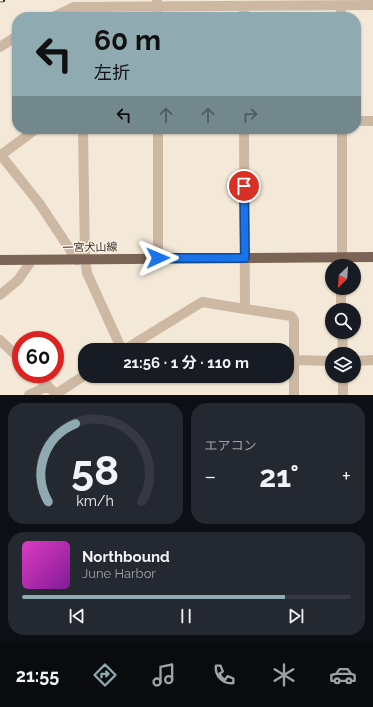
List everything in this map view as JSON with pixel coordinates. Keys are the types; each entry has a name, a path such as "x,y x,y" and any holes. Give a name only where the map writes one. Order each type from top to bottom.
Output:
{"main road":[{"name":"一宮犬山線","path":"358,259 373,257"},
{"name":"一宮犬山線","path":"0,260 245,258 325,260"}],"street":[{"path":"64,12 74,7 82,12 156,3 244,6 373,5"},
{"path":"341,5 341,12"},
{"path":"244,6 244,12"},
{"path":"0,47 12,39"},
{"path":"361,121 373,121"},
{"path":"29,134 1,155 81,260 120,343"},
{"path":"81,260 83,134"},
{"path":"158,134 158,258"},
{"path":"244,134 245,309"},
{"path":"342,134 342,259"},
{"path":"0,295 18,280 32,260"},
{"path":"135,343 202,302 291,316 294,320 294,343"},
{"path":"0,340 12,351"},
{"path":"294,360 325,361"},
{"path":"361,361 373,360"},
{"path":"45,383 56,395 78,380"},
{"path":"294,383 294,395"},
{"path":"343,383 343,395"},
{"path":"29,395 48,386"}],"route":[{"path":"158,258 245,258 244,186"}]}
